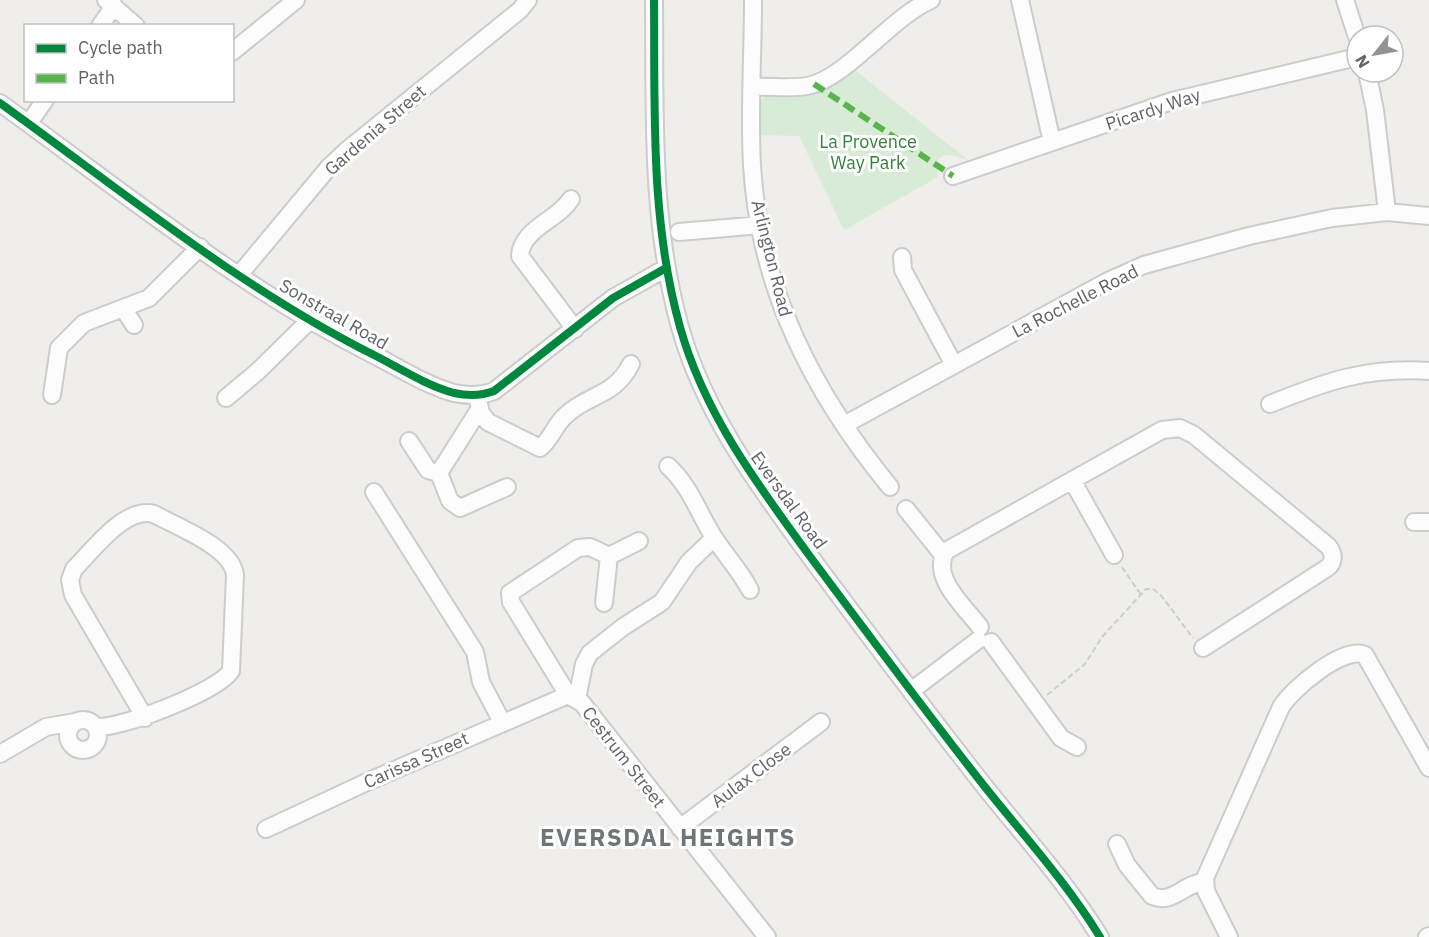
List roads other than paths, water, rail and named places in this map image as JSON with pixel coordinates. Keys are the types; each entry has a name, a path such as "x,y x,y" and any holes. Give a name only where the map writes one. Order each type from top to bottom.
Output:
{"street":[{"path":"234,50 296,0"},
{"name":"Gardenia Street","path":"239,275 337,159 373,127 520,10 528,0"},
{"name":"Eversdal Road","path":"654,0 658,213 666,268 688,354 731,444 784,521 911,691 1049,866 1100,937"},
{"name":"Arlington Road","path":"753,0 752,168 761,225 778,294 801,354 844,425 890,487"},
{"path":"752,87 806,86 824,80 902,18 931,0"},
{"path":"1020,0 1052,142"},
{"path":"1345,0 1353,24"},
{"path":"101,24 110,3 134,24"},
{"name":"Picardy Way","path":"952,176 1172,101 1345,60"},
{"path":"1369,84 1375,110 1387,212"},
{"path":"29,123 44,102"},
{"name":"Sonstraal Road","path":"0,103 239,275 309,321 444,390 479,401"},
{"path":"571,199 561,211 528,237 520,252 525,264 575,329"},
{"name":"La Rochelle Road","path":"844,425 1106,282 1144,265 1249,236 1332,218 1387,212 1429,216"},
{"path":"679,232 761,225"},
{"path":"52,395 59,348 84,323 149,297 186,264 200,247"},
{"path":"902,257 903,270 954,365"},
{"path":"439,473 479,401 619,294 666,268"},
{"path":"123,308 134,325"},
{"path":"226,398 257,372 309,321"},
{"path":"479,401 488,422 540,448 563,417 611,390 621,380 631,364"},
{"path":"1270,404 1325,382 1361,373 1403,369 1429,371"},
{"path":"1077,747 1062,738 983,636 944,579 940,568 944,555 950,547 1162,430 1180,428 1194,435 1331,550 1333,559 1327,568 1203,648"},
{"path":"409,441 425,467 439,473 450,501 460,508 507,487"},
{"path":"668,466 679,476 696,501 714,538 743,576 750,590"},
{"path":"1072,480 1114,555"},
{"path":"374,492 475,652 481,682 502,722"},
{"path":"906,509 944,555"},
{"path":"0,754 47,728 85,720 96,727 108,728 145,718 221,681 231,671 235,575 233,564 223,552 154,514 143,511 128,517 74,569 70,580 73,595 145,718"},
{"path":"572,697 590,653 614,633 662,602 689,562 714,538"},
{"path":"604,603 609,556 639,541"},
{"name":"Cestrum Street","path":"609,556 590,547 578,548 510,593 511,602 572,697 766,937"},
{"path":"911,691 983,636"},
{"path":"1228,937 1204,882 1285,700 1313,675 1349,654 1357,652 1368,657 1429,768"},
{"name":"Carissa Street","path":"266,829 502,722 572,697"},
{"path":"68,739 69,729 75,722"},
{"name":"Aulax Close","path":"680,828 822,722"},
{"path":"47,728 63,730 75,748 90,749 98,741 96,727"},
{"path":"1118,844 1127,866 1152,896 1169,899 1198,882 1204,882"}],"district":[{"name":"EVERSDAL HEIGHTS","path":"668,837"}],"park label":[{"name":"La Provence Way Park","path":"868,151"}]}
